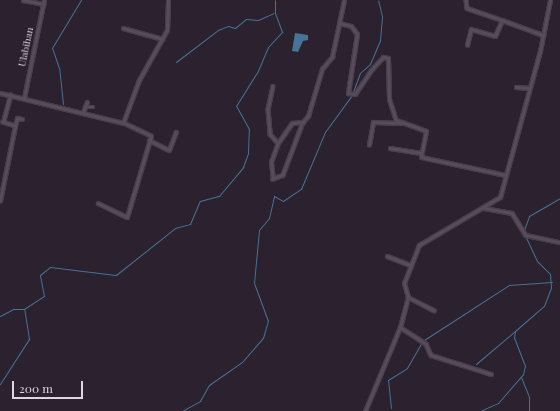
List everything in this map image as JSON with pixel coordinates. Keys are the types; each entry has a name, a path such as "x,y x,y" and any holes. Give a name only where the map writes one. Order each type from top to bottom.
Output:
{"street":[{"path":"23,0 44,4"},
{"name":"Ulabihan","path":"24,98 44,0"},
{"path":"123,123 139,80 163,39 168,23 168,0"},
{"path":"302,122 292,123 278,142 270,174 278,180 290,162 302,122 308,116 322,69 332,58 344,0"},
{"path":"466,0 467,8 543,35"},
{"path":"364,411 400,327 408,297 404,283 423,240 498,200 543,35 550,0"},
{"path":"467,45 471,29 495,36 502,20"},
{"path":"340,23 351,26 357,34 350,95 355,94 371,70 383,58 388,58 390,101 401,123"},
{"path":"123,28 163,39"},
{"path":"273,86 268,109 270,134 278,142"},
{"path":"516,87 529,88"},
{"path":"0,93 123,123 149,132 149,140 127,217 98,203"},
{"path":"10,95 4,122 15,126"},
{"path":"83,113 87,102"},
{"path":"85,107 93,107"},
{"path":"0,202 17,118 22,119"},
{"path":"369,145 373,122 401,123 425,129 421,157 505,175"},
{"path":"149,140 169,150 176,132"},
{"path":"390,148 421,152"},
{"path":"484,208 512,213 522,232 526,235 560,242"},
{"path":"386,256 411,265"},
{"path":"408,297 434,310"},
{"path":"400,327 426,344 431,355 491,374"}],"water":[{"path":"295,33 308,35 308,40 303,41 298,52 292,51"}],"waterway":[{"path":"63,104 59,68 52,48 81,0"},
{"path":"0,316 13,309 24,309 44,296 40,275 50,267 116,275 175,228 190,224 200,201 219,196 243,167 248,153 249,129 236,106 257,73 268,47 282,32 275,13 275,0"},
{"path":"353,92 360,73 370,64 380,40 382,16 378,0"},
{"path":"176,62 218,30 228,26 235,28 246,19 258,20 274,13"},
{"path":"182,411 200,401 209,385 242,362 263,338 268,321 254,283 259,230 269,218 274,196 283,201 301,189 325,132 352,95"},
{"path":"524,230 529,216 560,198"},
{"path":"480,411 498,403 523,374 525,366 514,338 515,331 544,306 551,288 550,274 537,261 525,235"},
{"path":"424,340 509,285 552,282"},
{"path":"0,384 29,339 24,309"},
{"path":"476,364 515,331"},
{"path":"391,408 388,380 407,368 422,342"},
{"path":"521,377 529,397 529,411"}]}
